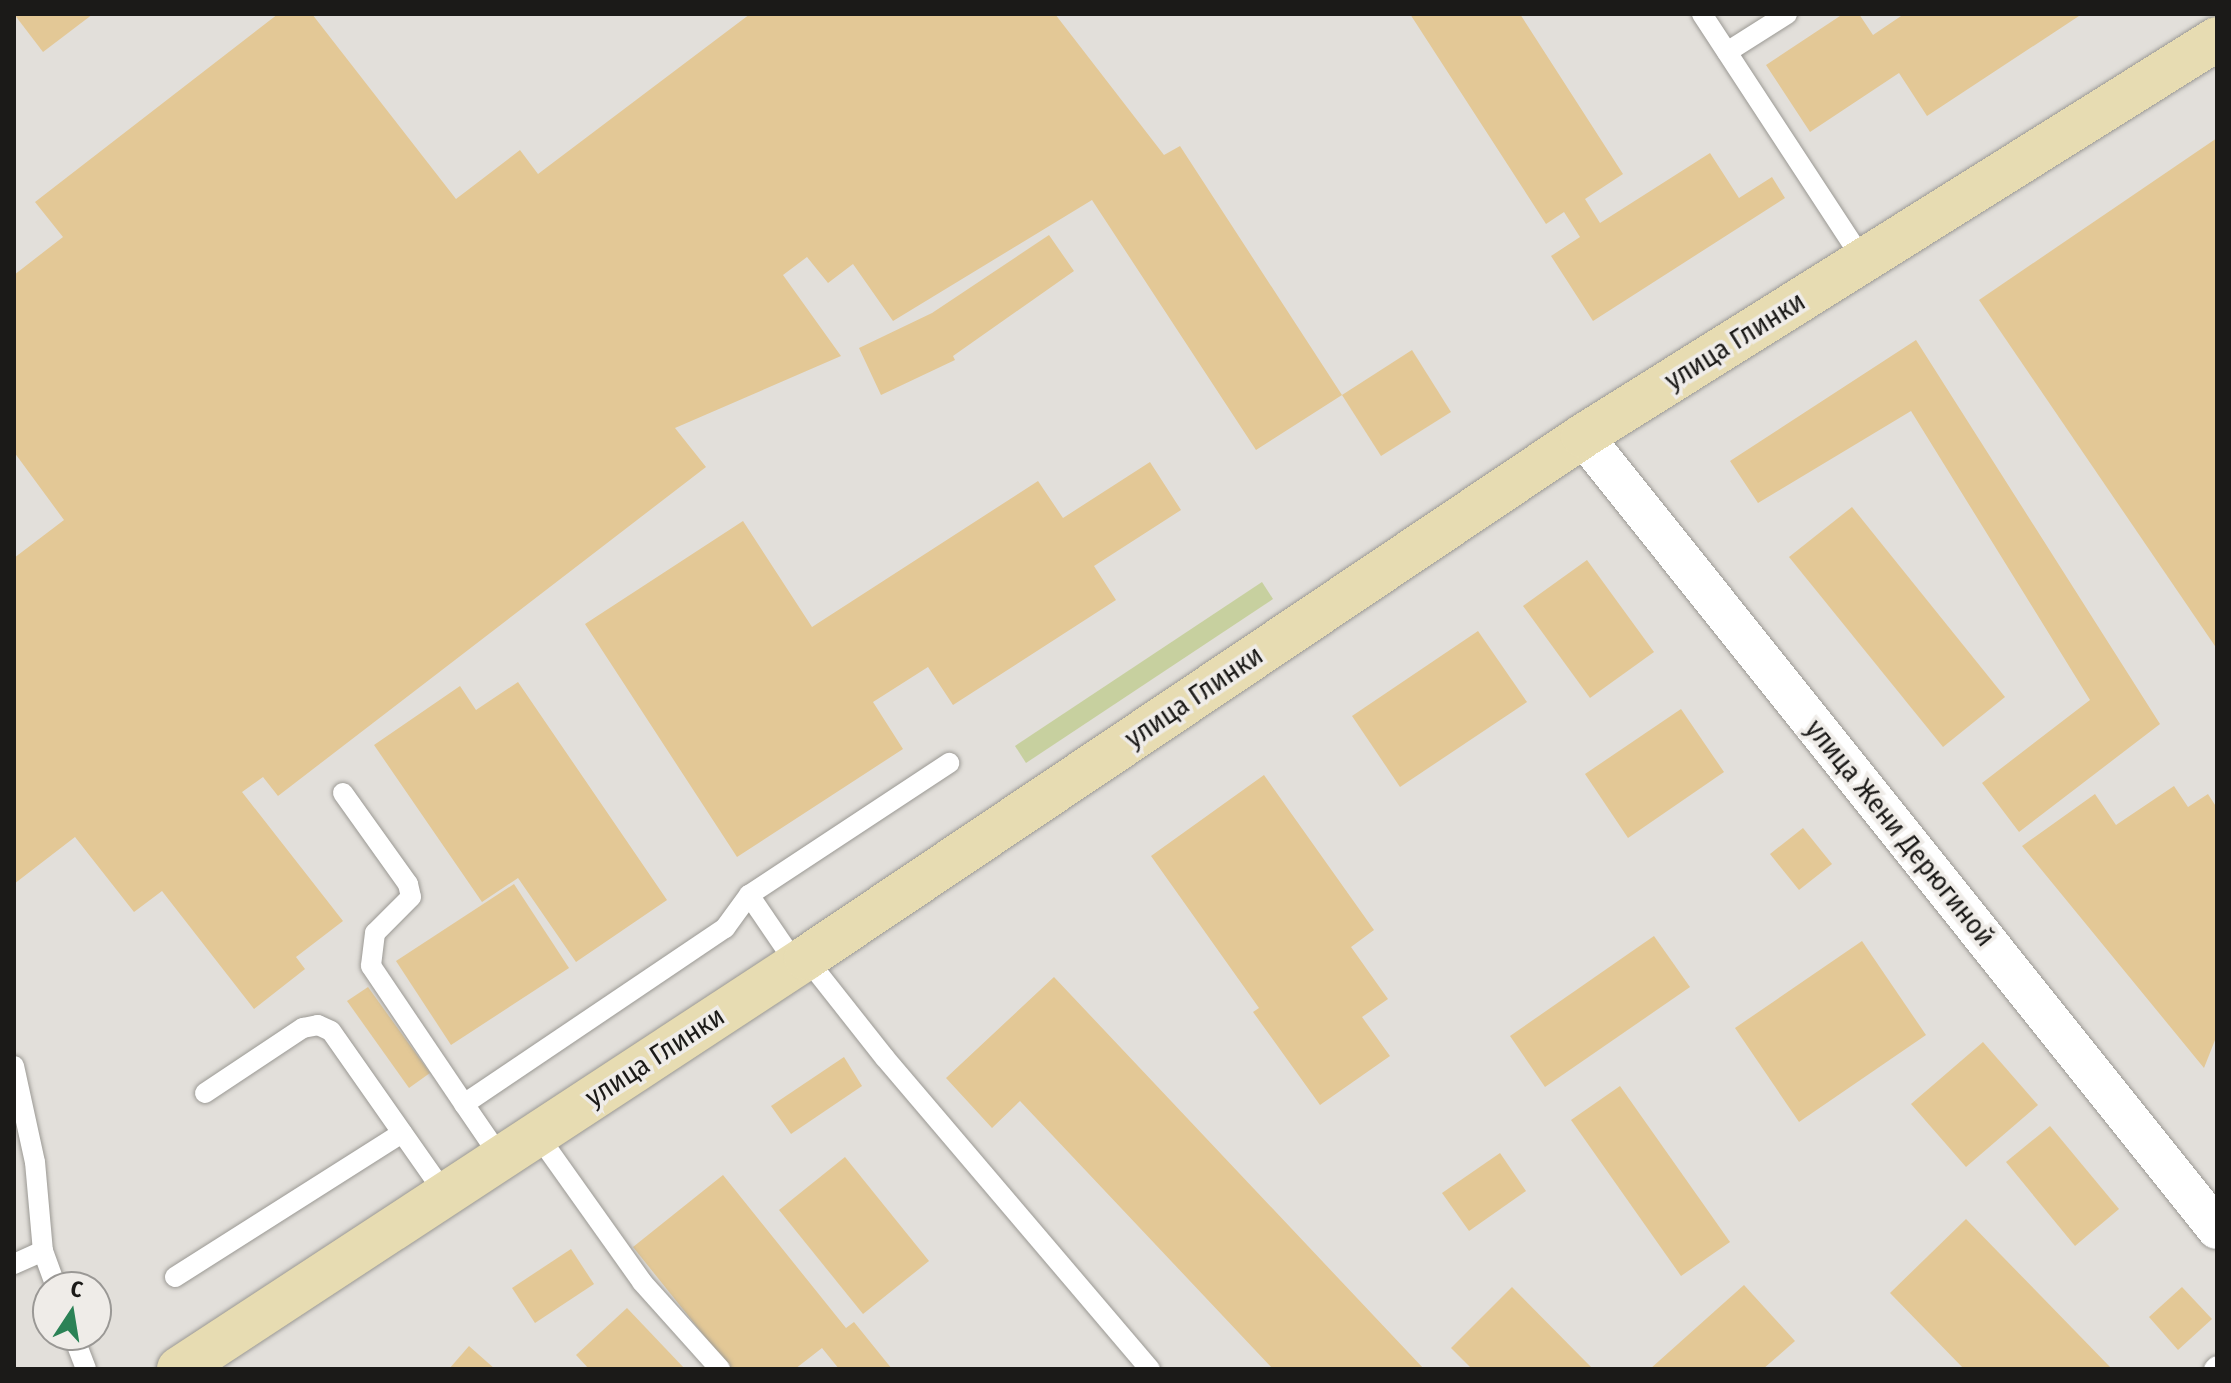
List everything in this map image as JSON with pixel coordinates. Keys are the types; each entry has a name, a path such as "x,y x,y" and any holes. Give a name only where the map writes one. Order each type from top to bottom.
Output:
{"main road":[{"name":"улица Глинки","path":"179,1369 801,961 1583,436 2217,39"}],"street":[{"name":"улица Жени Дерюгиной","path":"1583,436 2217,1229"}],"lane":[{"path":"1702,14 1863,260"},
{"path":"1727,52 1787,14"},
{"path":"464,1104 725,928 749,895 949,763"},
{"path":"343,793 408,884 411,897 375,933 371,966 501,1158"},
{"path":"749,895 801,961 1150,1369"},
{"path":"205,1093 303,1028 318,1025 331,1031 445,1194"},
{"path":"14,1066 35,1162 43,1251 50,1271"},
{"path":"175,1277 402,1133"},
{"path":"537,1134 642,1282 720,1369"},
{"path":"14,1264 43,1251"}],"green space":[{"path":"1262,582 1273,599 1026,763 1015,746"}],"building":[{"path":"14,14 93,14 43,52"},
{"path":"278,14 312,14 456,199 520,150 538,174 750,14 1055,14 1164,155 1180,146 1342,395 1256,450 1092,200 893,321 853,264 828,283 807,257 783,275 841,356 675,428 706,467 278,796 263,777 242,792 343,921 296,957 305,969 254,1009 162,891 134,912 75,837 14,884 14,558 64,520 14,452 14,275 63,237 35,202"},
{"path":"1410,14 1520,14 1623,174 1585,199 1600,223 1710,153 1739,198 1772,177 1785,198 1593,321 1551,256 1580,237 1564,212 1546,224"},
{"path":"1843,14 1859,14 1873,35 1904,14 2082,14 1927,116 1899,73 1810,132 1766,65"},
{"path":"2217,138 2217,649 1979,300"},
{"path":"1049,235 1074,271 953,356 955,360 881,395 859,348 932,313"},
{"path":"1916,340 2160,724 2019,832 1982,783 2090,700 1911,411 1758,503 1730,461"},
{"path":"1412,350 1451,412 1381,456 1342,395"},
{"path":"1150,462 1181,510 1094,566 1116,600 953,705 928,667 873,702 903,749 737,857 585,624 743,521 812,627 1038,481 1063,518"},
{"path":"1852,507 2005,697 1943,747 1789,557"},
{"path":"1587,560 1654,652 1590,698 1523,606"},
{"path":"1478,631 1527,702 1400,787 1352,716"},
{"path":"518,682 667,900 576,962 518,878 482,902 374,745 460,686 476,710"},
{"path":"1681,709 1724,772 1628,838 1585,774"},
{"path":"1264,775 1374,930 1351,947 1388,999 1362,1017 1390,1056 1320,1105 1253,1012 1259,1008 1151,856"},
{"path":"2174,786 2188,807 2208,794 2217,808 2217,1035 2204,1068 2022,846 2095,794 2116,825"},
{"path":"1803,828 1832,864 1799,890 1770,854"},
{"path":"514,884 569,968 451,1045 396,961"},
{"path":"1654,936 1690,987 1545,1087 1510,1036"},
{"path":"1862,941 1926,1035 1799,1122 1735,1028"},
{"path":"1054,977 1424,1369 1273,1369 1020,1101 992,1128 946,1078"},
{"path":"368,987 430,1073 409,1088 347,1001"},
{"path":"1983,1042 2038,1105 1966,1167 1911,1104"},
{"path":"844,1057 862,1086 791,1134 771,1106"},
{"path":"1620,1086 1730,1242 1681,1276 1571,1120"},
{"path":"2050,1126 2119,1209 2075,1246 2006,1162"},
{"path":"1500,1153 1526,1191 1469,1231 1442,1193"},
{"path":"845,1157 929,1261 863,1314 779,1210"},
{"path":"723,1175 846,1328 854,1322 892,1369 839,1369 822,1348 795,1369 731,1369 633,1247"},
{"path":"1966,1219 2112,1369 1964,1369 1890,1293"},
{"path":"571,1249 594,1284 535,1323 512,1288"},
{"path":"1744,1285 1795,1341 1763,1369 1650,1369"},
{"path":"1512,1287 1593,1369 1472,1369 1451,1348"},
{"path":"2182,1287 2212,1319 2178,1350 2149,1317"},
{"path":"627,1308 685,1369 589,1369 576,1355"},
{"path":"469,1346 495,1369 449,1369"}]}
